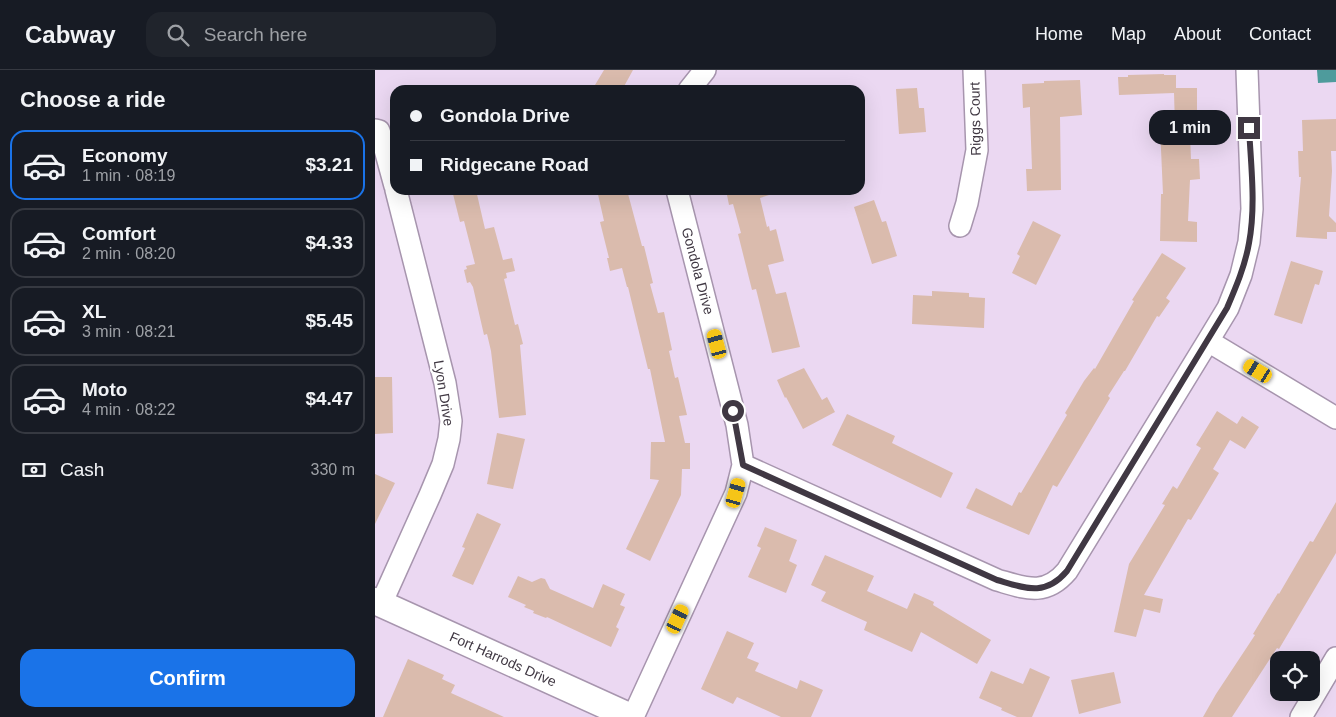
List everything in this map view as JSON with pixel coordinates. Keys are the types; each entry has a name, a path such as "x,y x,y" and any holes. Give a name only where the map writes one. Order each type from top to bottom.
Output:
{"street":[{"path":"693,85 705,70"},
{"name":"Riggs Court","path":"960,226 967,203 977,150 974,70"},
{"path":"743,465 997,580 1038,588 1050,586 1058,582 1067,571 1209,341 1227,308 1241,275 1249,242 1252,209 1247,70"},
{"path":"375,130 379,131 390,168"},
{"name":"Lyon Drive","path":"377,607 443,464 451,421 445,383 397,195"},
{"name":"Gondola Drive","path":"632,717 736,493 743,465 737,425 727,382 678,195"},
{"path":"1209,341 1336,418"},
{"name":"Fort Harrods Drive","path":"377,607 632,717"},
{"path":"1302,717 1336,658"}],"shaded area":[{"path":"1317,70 1336,70 1336,82 1318,83"}],"building":[{"path":"604,70 633,70 625,85 595,85"},
{"path":"1176,75 1176,88 1197,88 1197,111 1189,111 1191,159 1199,159 1200,179 1190,180 1188,221 1197,222 1197,242 1160,241 1161,194 1163,194 1160,127 1175,126 1174,93 1119,95 1118,77"},
{"path":"1080,80 1082,115 1060,117 1061,190 1027,191 1026,169 1032,169 1030,107 1023,108 1022,84"},
{"path":"917,88 919,108 924,108 926,132 899,134 896,89"},
{"path":"1336,119 1336,151 1331,151 1332,171 1329,216 1336,223 1336,232 1327,232 1327,239 1296,237 1301,177 1299,177 1298,151 1303,151 1302,120"},
{"path":"453,195 477,195 485,229 494,227 503,260 512,258 515,271 506,273 507,278 504,279 515,325 518,324 523,344 520,345 526,415 499,418 491,351 487,334 484,335 473,287 470,282 467,283 464,270 467,269 466,266 475,264 464,221 460,222"},
{"path":"598,195 628,195 642,246 644,246 653,283 650,284 658,313 664,312 672,350 669,351 675,378 678,377 687,415 679,416 685,443 690,443 690,469 682,469 681,495 650,561 626,549 659,480 650,479 651,442 665,442 650,369 648,369 622,268 610,271 607,258 609,258 600,222 604,221"},
{"path":"727,195 769,195 760,198 767,227 769,226 770,231 776,229 784,261 768,265 776,294 786,292 800,347 772,353 756,289 752,290 738,234 741,233 733,204 729,205"},
{"path":"874,200 882,222 886,221 897,256 872,264 854,207"},
{"path":"1033,221 1061,235 1036,285 1012,273 1020,256 1017,254"},
{"path":"1162,253 1186,268 1166,298 1170,301 1159,317 1157,316 1108,396 1110,398 1057,487 1053,485 1029,535 966,508 976,488 1012,506 1067,415 1065,413 1084,381 1095,369 1134,301 1132,300"},
{"path":"1291,261 1323,271 1319,285 1315,284 1302,324 1274,315"},
{"path":"932,291 969,293 969,297 985,298 984,328 912,324 913,295 932,296"},
{"path":"804,368 822,400 827,397 835,412 803,429 777,380"},
{"path":"375,377 392,377 393,433 375,434"},
{"path":"1217,411 1237,424 1242,416 1259,427 1245,449 1230,440 1213,469 1219,473 1191,520 1188,519 1144,595 1163,599 1160,613 1144,609 1136,637 1114,632 1129,564 1165,505 1162,504 1173,486 1177,489 1201,448 1196,445"},
{"path":"847,414 895,436 892,443 953,473 941,498 832,445"},
{"path":"497,433 525,439 513,489 487,484"},
{"path":"375,474 395,483 375,524"},
{"path":"1336,502 1336,553 1279,649 1270,651 1270,659 1232,717 1203,717 1255,635 1253,634 1310,541 1313,542"},
{"path":"477,513 501,524 473,585 452,576 465,548 462,547"},
{"path":"765,527 797,540 789,561 797,565 786,593 748,577 761,548 757,546"},
{"path":"825,555 874,576 867,591 907,609 914,593 934,602 933,605 991,640 977,664 921,632 912,652 864,630 867,622 821,601 826,592 811,585"},
{"path":"518,576 532,582 541,578 545,579 550,589 593,608 603,584 625,594 620,605 625,607 616,627 619,629 611,647 547,617 533,613 534,611 524,607 526,605 508,597"},
{"path":"727,631 754,643 747,658 759,663 755,671 797,689 800,680 823,690 811,717 781,717 737,697 733,704 701,689"},
{"path":"408,659 444,675 442,679 455,685 451,693 504,717 383,717"},
{"path":"1030,668 1050,677 1032,717 1017,717 979,698 991,671 1023,684"},
{"path":"1114,672 1121,703 1079,714 1071,680"}],"route":[{"path":"733,411 743,465 997,580 1038,588 1050,586 1058,582 1067,571 1209,341 1227,308 1241,275 1249,242 1252,209 1249,128"}]}
